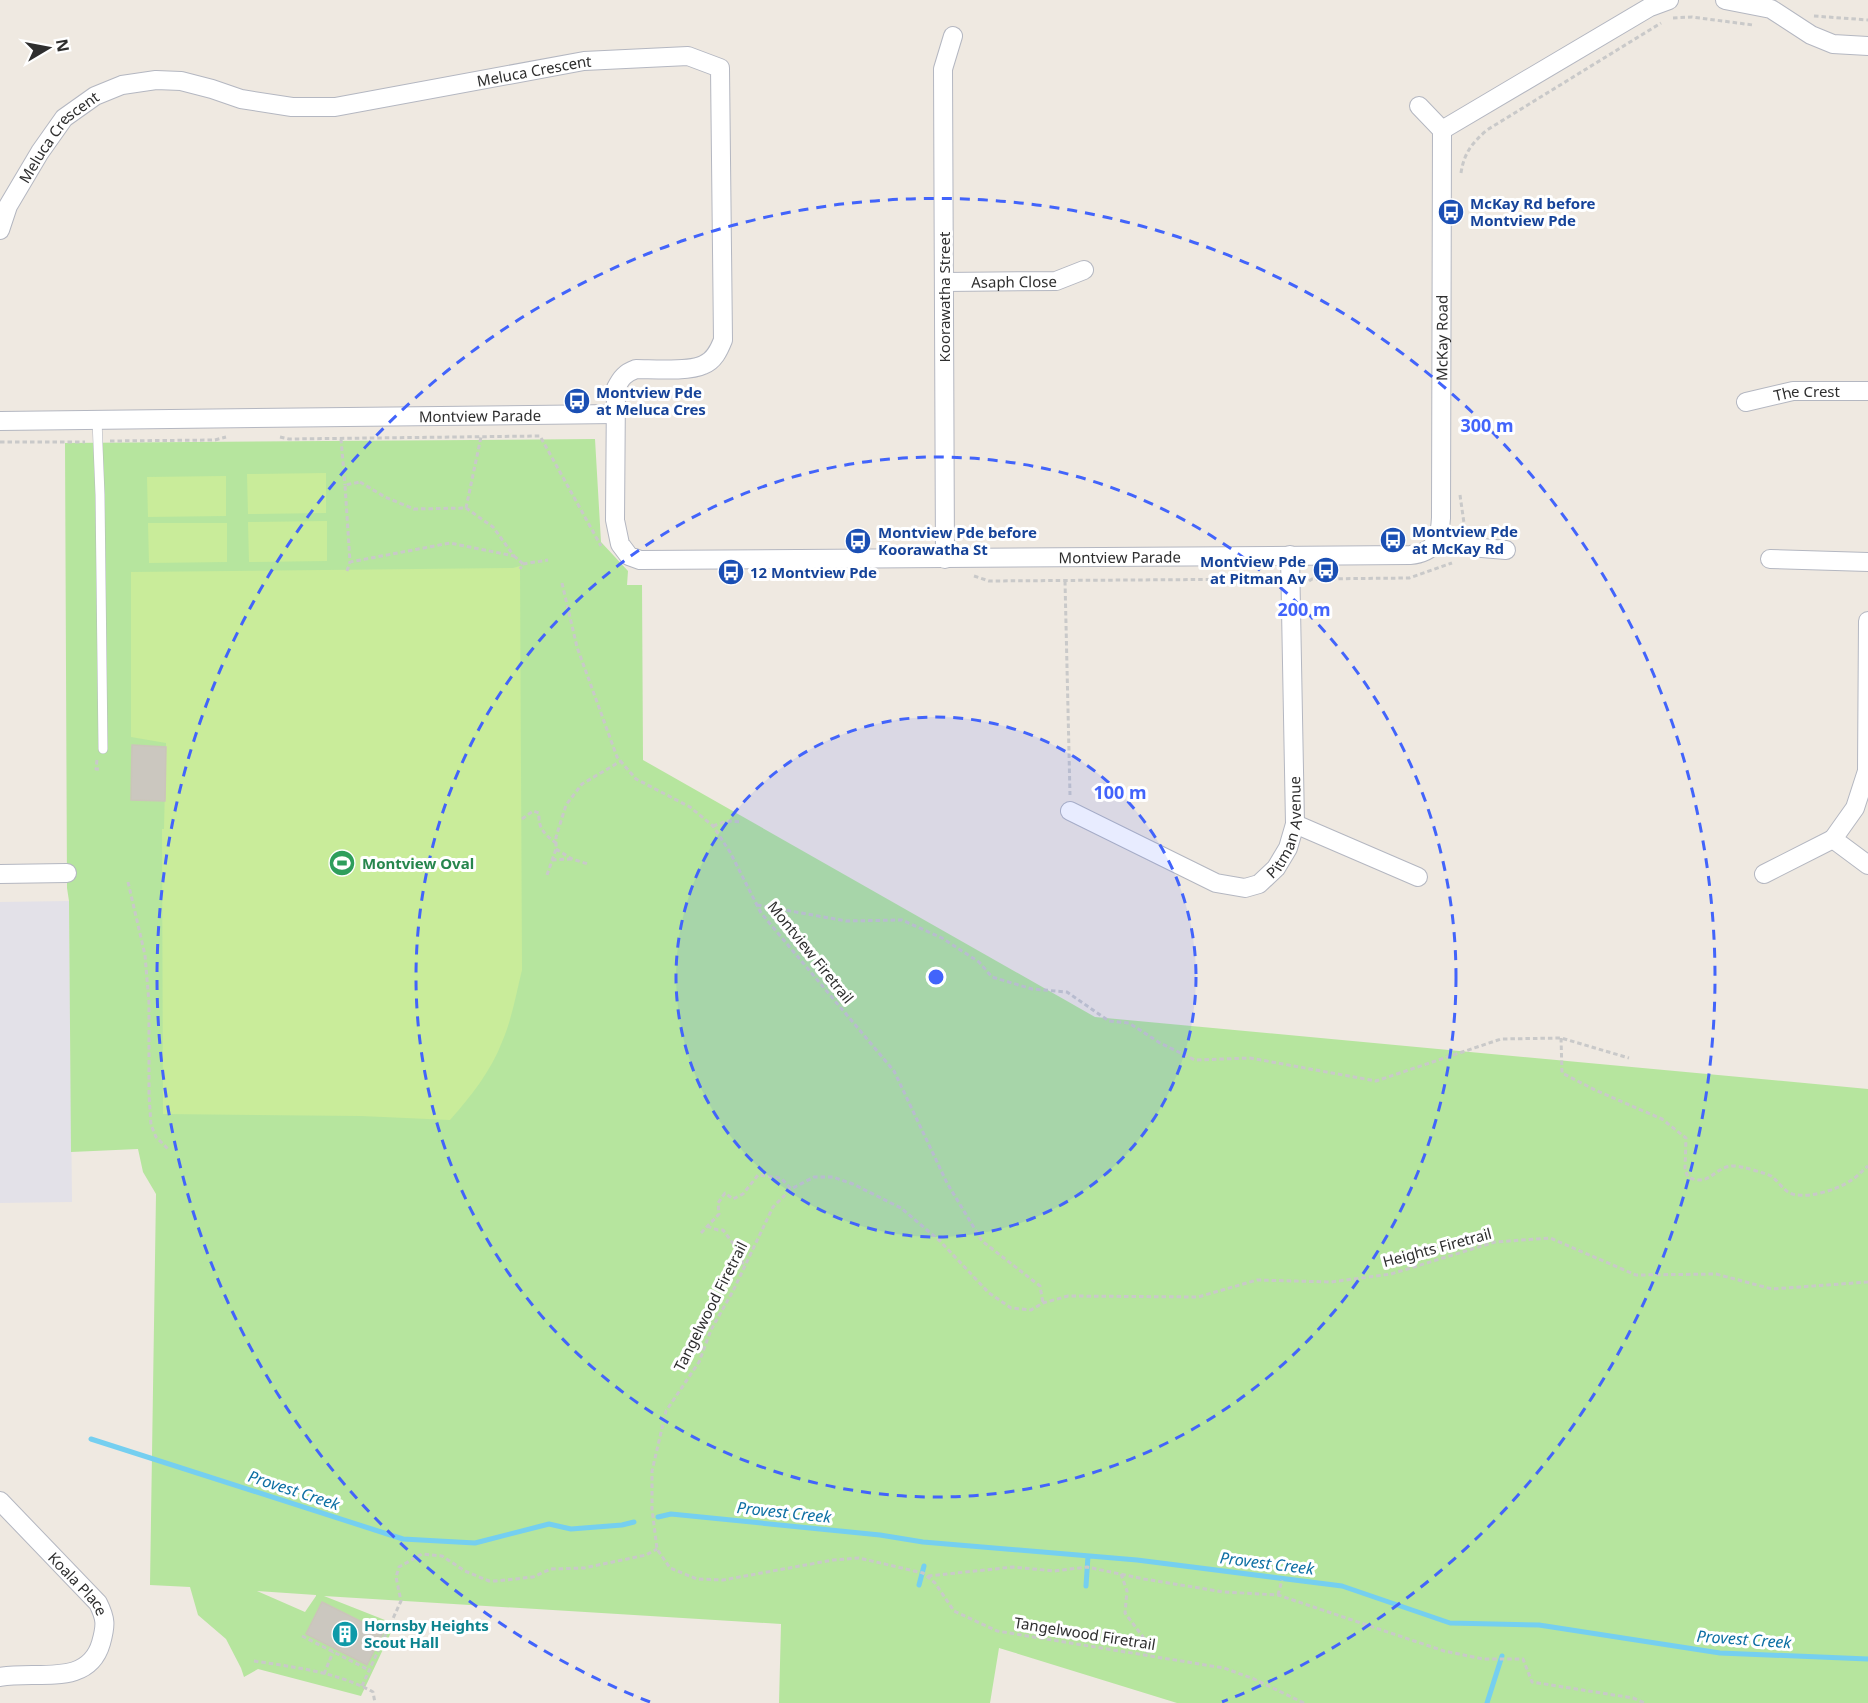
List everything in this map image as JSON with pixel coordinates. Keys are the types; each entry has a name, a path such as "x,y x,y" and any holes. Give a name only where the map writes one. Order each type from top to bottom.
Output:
{"street":[{"path":"1419,106 1442,130 1650,7 1669,0"},
{"path":"1725,0 1771,9 1811,35 1833,44 1868,46"},
{"name":"Koorawatha Street","path":"945,559 943,69 953,36"},
{"name":"Meluca Crescent","path":"0,230 8,206 40,152 64,118 95,96 123,85 181,81 241,99 292,107 335,107 584,61 688,56 720,68 723,340 719,350 704,365 693,368 636,369 627,372 616,388 616,414"},
{"name":"McKay Road","path":"1434,544 1439,537 1441,518 1442,130"},
{"name":"Asaph Close","path":"944,282 1056,281 1084,270"},
{"name":"The Crest","path":"1746,402 1793,392 1868,391"},
{"name":"Montview Parade","path":"0,421 616,414 615,520 620,544 629,556 640,560 1410,555 1421,554 1434,544 1506,550"},
{"name":"Pitman Avenue","path":"1070,811 1216,883 1245,888 1259,884 1276,868 1288,848 1295,824 1290,555"},
{"path":"1770,559 1868,562"},
{"path":"1764,874 1833,839 1855,808 1867,771 1868,621"},
{"path":"1295,824 1418,877"},
{"path":"1833,839 1868,865"},
{"path":"0,873 67,873"},
{"name":"Koala Place","path":"0,1501 98,1603 106,1618 98,1654 90,1663 70,1674 0,1677"}],"lane":[{"path":"97,420 103,749"}],"path":[{"path":"1804,16 1868,20"},
{"path":"1460,182 1463,159 1472,142 1487,130 1661,23 1675,18 1692,17 1756,26"},
{"path":"273,434 289,439 540,436 604,551"},
{"path":"0,442 215,440 231,436"},
{"path":"466,508 482,437"},
{"path":"341,438 350,562 347,571"},
{"path":"345,485 360,482 385,497 414,509 466,508 493,527 514,556 523,564"},
{"path":"1460,492 1465,529 1461,546"},
{"path":"350,562 450,543 514,556"},
{"path":"520,569 523,564 548,560"},
{"path":"1065,581 1070,811"},
{"name":"Montview Firetrail","path":"562,583 577,647 617,757 636,779 690,807 713,826 730,852 761,913 894,1071 947,1183 982,1240 1040,1286 1043,1304"},
{"path":"547,875 566,806 582,784 621,761"},
{"path":"522,819 533,811 539,813 539,824 542,830 556,843"},
{"path":"713,826 727,821 741,822"},
{"path":"556,849 572,859 588,864"},
{"path":"552,860 572,859"},
{"path":"128,882 145,955 149,1003 151,1125 156,1137 170,1150"},
{"path":"757,905 846,921 902,920 942,938 979,962 992,977 1032,989 1067,992 1109,1021 1129,1023 1160,1043 1195,1060 1250,1058 1376,1081 1501,1040 1562,1038 1629,1058"},
{"path":"1562,1038 1562,1073 1662,1119 1686,1138 1685,1169 1688,1177 1696,1181 1707,1180 1723,1168 1735,1166 1770,1176 1788,1192 1798,1196 1821,1194 1850,1182 1868,1166"},
{"path":"701,1233 719,1214 718,1203 724,1193 733,1199 742,1194 758,1175 781,1178 790,1189"},
{"name":"Tangelwood Firetrail","path":"657,1549 652,1509 652,1471 666,1411 699,1362 711,1330 773,1207 790,1189 814,1177 833,1177 853,1184 901,1208 940,1241 989,1293 1011,1308 1030,1310 1043,1304"},
{"path":"707,1226 723,1230 738,1250 744,1267"},
{"name":"Heights Firetrail","path":"1043,1304 1068,1296 1198,1297 1257,1280 1331,1282 1391,1274 1495,1242 1550,1238 1636,1275 1716,1275 1772,1289 1868,1282"},
{"path":"362,1686 401,1601 396,1577 399,1567 422,1554 442,1557 465,1571 489,1581 496,1581 533,1577 551,1569 584,1568 646,1555 657,1549 670,1568 697,1579 723,1580 833,1560 859,1558 899,1566 928,1576 1013,1567 1054,1571 1087,1567 1224,1592 1278,1595 1444,1651 1483,1659 1523,1659 1532,1682 1633,1698 1645,1703"},
{"path":"1121,1574 1127,1591 1125,1613 1146,1641 1148,1656"},
{"name":"Tangelwood Firetrail","path":"928,1576 954,1611 997,1631 1224,1668 1254,1679 1304,1703"},
{"path":"1278,1595 1282,1580"},
{"path":"302,1636 369,1670"},
{"path":"324,1674 333,1652"},
{"path":"254,1661 294,1666 348,1679 373,1692 375,1703"}],"shaded area":[{"path":"69,901 72,1202 0,1203 0,902"}],"green space":[{"path":"595,439 601,542 628,571 627,585 642,585 643,760 1095,1017 1868,1089 1868,1703 1177,1703 999,1648 990,1703 779,1703 781,1624 324,1596 395,1624 361,1696 258,1669 244,1677 226,1639 198,1615 190,1587 150,1585 156,1194 143,1172 138,1149 71,1152 65,443","holes":["257,1591 316,1595 305,1612"]},
{"path":"326,473 326,513 248,514 247,474"},
{"path":"226,476 226,516 148,517 147,477"},
{"path":"327,521 327,561 249,562 248,522"},
{"path":"148,523 227,523 227,562 149,563"},
{"name":"Montview Oval","path":"520,566 522,970 505,1033 486,1073 450,1120 361,1116 163,1114 162,829 164,829 166,743 131,737 131,572 513,568"}],"building":[{"path":"132,745 166,747 165,801 131,800"},
{"name":"Hornsby Heights Scout Hall","path":"322,1602 366,1624 368,1619 384,1627 367,1665 306,1634"}],"waterway":[{"name":"Provest Creek","path":"91,1439 403,1539 475,1543 549,1524 571,1529 634,1522"},
{"name":"Provest Creek","path":"658,1517 671,1514 880,1535 923,1542 1137,1560 1342,1586 1450,1623 1539,1625 1720,1653 1868,1659"},
{"path":"1086,1586 1088,1556"},
{"path":"919,1585 924,1566"},
{"path":"1487,1703 1502,1656"}],"place":[{"name":"McKay Rd before Montview Pde","path":"1451,212"},
{"name":"Montview Pde at Meluca Cres","path":"577,401"},
{"name":"Montview Pde at McKay Rd","path":"1393,540"},
{"name":"Montview Pde before Koorawatha St","path":"858,541"},
{"name":"Montview Pde at Pitman Av","path":"1326,570"},
{"name":"12 Montview Pde","path":"731,572"},
{"name":"Montview Oval","path":"342,863"},
{"name":"Hornsby Heights Scout Hall","path":"345,1634"}]}
